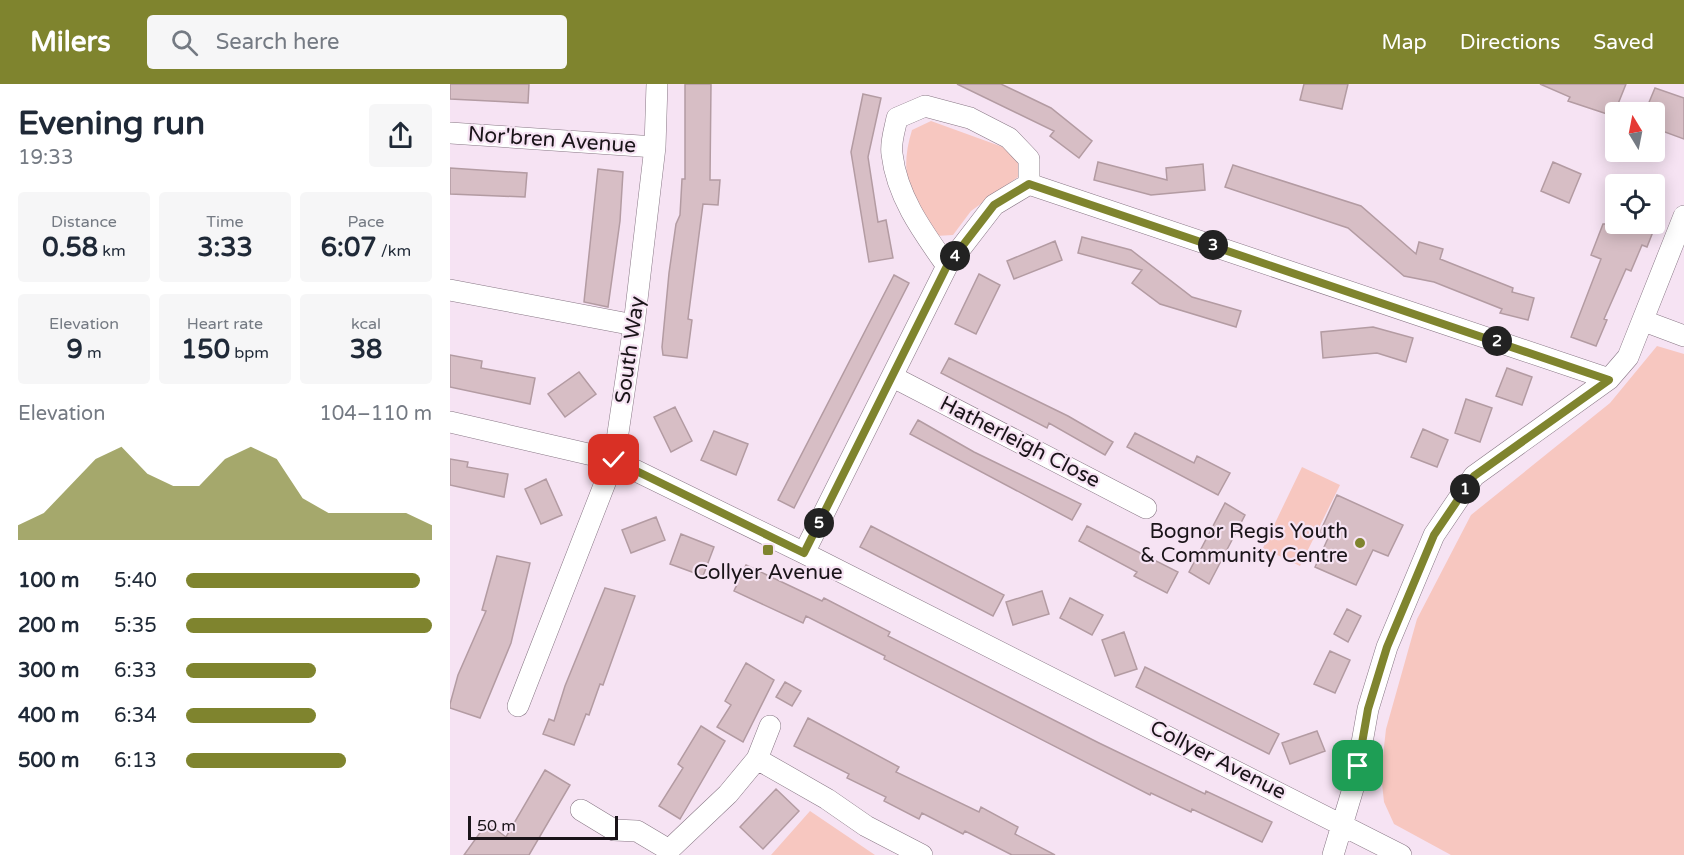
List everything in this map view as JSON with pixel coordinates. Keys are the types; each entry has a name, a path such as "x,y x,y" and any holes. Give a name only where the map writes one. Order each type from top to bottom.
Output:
{"street":[{"name":"South Way","path":"518,706 614,460 634,325 655,147 657,84"},
{"path":"947,266 923,233 902,193 891,153 897,118 925,106 970,117 1010,138 1029,159 1029,184"},
{"name":"Nor'bren Avenue","path":"450,133 655,147"},
{"path":"804,553 947,266 994,205 1029,184 1609,380"},
{"path":"1333,855 1355,782 1368,709 1387,647 1434,535 1474,476 1609,380 1628,357 1684,216"},
{"path":"450,290 634,325"},
{"path":"1644,321 1684,336"},
{"name":"Hatherleigh Close","path":"893,376 1146,508"},
{"name":"Collyer Avenue","path":"450,422 614,460 1342,823 1401,855"},
{"path":"581,810 614,830 637,831 669,850 728,794 757,759 770,726"},
{"path":"757,759 827,799 866,826 922,855"}],"shaded area":[{"path":"931,121 1011,150 1018,160 1018,177 971,211 953,235 936,236 926,224 913,200 906,173 908,145 912,130"},
{"path":"1657,346 1684,354 1684,855 1451,855 1394,824 1384,802 1381,774 1386,729 1417,619 1471,515 1610,403"},
{"path":"1302,467 1340,485 1300,566 1263,548"},
{"path":"810,811 875,855 771,855"}],"building":[{"path":"450,84 529,84 528,103 450,99"},
{"path":"685,84 711,84 710,180 720,180 718,205 703,204 688,319 692,320 687,358 663,355 662,347 669,273 676,224 680,215 682,179 685,179"},
{"path":"957,84 1001,84 1051,108 1092,141 1079,158 1050,136 1054,131"},
{"path":"1304,84 1348,84 1342,109 1300,100"},
{"path":"1540,84 1626,84 1619,102 1605,102 1605,113 1568,101 1570,97"},
{"path":"1655,88 1684,98 1684,139 1665,132 1665,102 1649,102"},
{"path":"863,94 881,98 868,157 878,222 886,220 893,258 869,262 851,152"},
{"path":"1098,162 1167,180 1166,168 1203,164 1205,190 1151,195 1094,180"},
{"path":"1553,162 1581,174 1569,203 1541,191"},
{"path":"1233,165 1361,206 1416,254 1419,242 1443,249 1440,259 1513,288 1512,292 1534,298 1528,320 1500,313 1502,309 1434,282 1404,276 1348,228 1225,187"},
{"path":"450,168 527,173 525,197 450,194"},
{"path":"598,169 623,172 620,221 608,307 584,302"},
{"path":"1603,224 1605,224 1605,234 1652,234 1647,247 1642,245 1631,271 1626,269 1604,319 1607,320 1596,346 1571,337 1601,259 1591,255"},
{"path":"1082,237 1131,250 1192,297 1241,311 1236,327 1160,304 1132,283 1142,270 1078,253"},
{"path":"1055,241 1062,260 1014,279 1007,261"},
{"path":"979,274 1000,285 976,334 955,324"},
{"path":"894,275 909,283 794,508 778,500"},
{"path":"1373,327 1413,338 1406,362 1377,353 1323,358 1321,332"},
{"path":"450,355 482,361 481,368 535,378 530,404 450,387"},
{"path":"949,358 1068,416 1113,442 1105,455 1049,423 1047,428 941,373"},
{"path":"1507,368 1532,377 1522,405 1496,396"},
{"path":"579,372 596,394 565,417 548,394"},
{"path":"1466,399 1492,408 1480,442 1455,433"},
{"path":"675,407 692,441 671,452 654,417"},
{"path":"918,420 974,452 1081,504 1072,520 910,434"},
{"path":"1423,429 1448,440 1437,467 1411,457"},
{"path":"714,431 748,444 736,475 701,460"},
{"path":"1135,433 1194,463 1197,456 1230,473 1218,495 1127,447"},
{"path":"450,459 468,462 467,467 508,474 504,497 450,485"},
{"path":"546,479 562,515 541,524 525,489"},
{"name":"Bognor Regis Youth & Community Centre","path":"1337,495 1403,525 1388,556 1373,550 1356,585 1315,567 1329,536 1320,532"},
{"path":"1225,503 1245,515 1209,584 1189,572"},
{"path":"656,517 665,540 631,553 622,530"},
{"path":"871,526 1004,595 993,616 860,547"},
{"path":"1087,526 1178,572 1167,593 1134,576 1137,572 1079,541"},
{"path":"681,534 714,547 703,576 670,564"},
{"path":"497,556 530,563 511,643 480,718 450,708 450,704 458,675 486,611 482,610"},
{"path":"746,565 822,601 824,598 890,632 888,636 1099,743 1205,794 1206,791 1272,822 1262,842 1192,809 1191,812 1151,793 1150,795 884,659 885,656 806,616 803,623 734,591"},
{"path":"605,588 635,596 603,685 600,684 589,715 586,714 574,745 543,734 549,719 554,721 565,686"},
{"path":"1042,591 1049,614 1013,625 1006,602"},
{"path":"1070,598 1103,615 1092,635 1060,618"},
{"path":"1347,609 1361,616 1348,642 1334,634"},
{"path":"1124,632 1137,669 1115,676 1102,640"},
{"path":"1330,651 1350,660 1335,693 1314,684"},
{"path":"746,663 774,680 743,742 717,727 731,705 725,701"},
{"path":"1145,667 1279,734 1269,754 1136,687"},
{"path":"785,682 801,691 792,706 776,697"},
{"path":"808,718 899,767 896,772 979,812 981,807 1018,827 1015,834 1055,855 1012,855 965,831 963,834 922,813 919,819 884,801 886,797 847,778 849,774 794,746"},
{"path":"701,726 725,741 680,819 659,806 683,768 678,764"},
{"path":"1317,731 1325,751 1290,764 1282,743"},
{"path":"545,770 570,785 529,855 464,855 487,823 506,837"},
{"path":"776,789 799,811 763,849 740,827"}],"place":[{"name":"Bognor Regis Youth & Community Centre","path":"1360,543"},
{"name":"Collyer Avenue","path":"768,550"}],"route":[{"path":"614,460 804,553 947,266 994,205 1029,184 1609,380 1520,440 1474,476 1434,535 1398,616 1387,647 1368,709 1358,766"}]}
